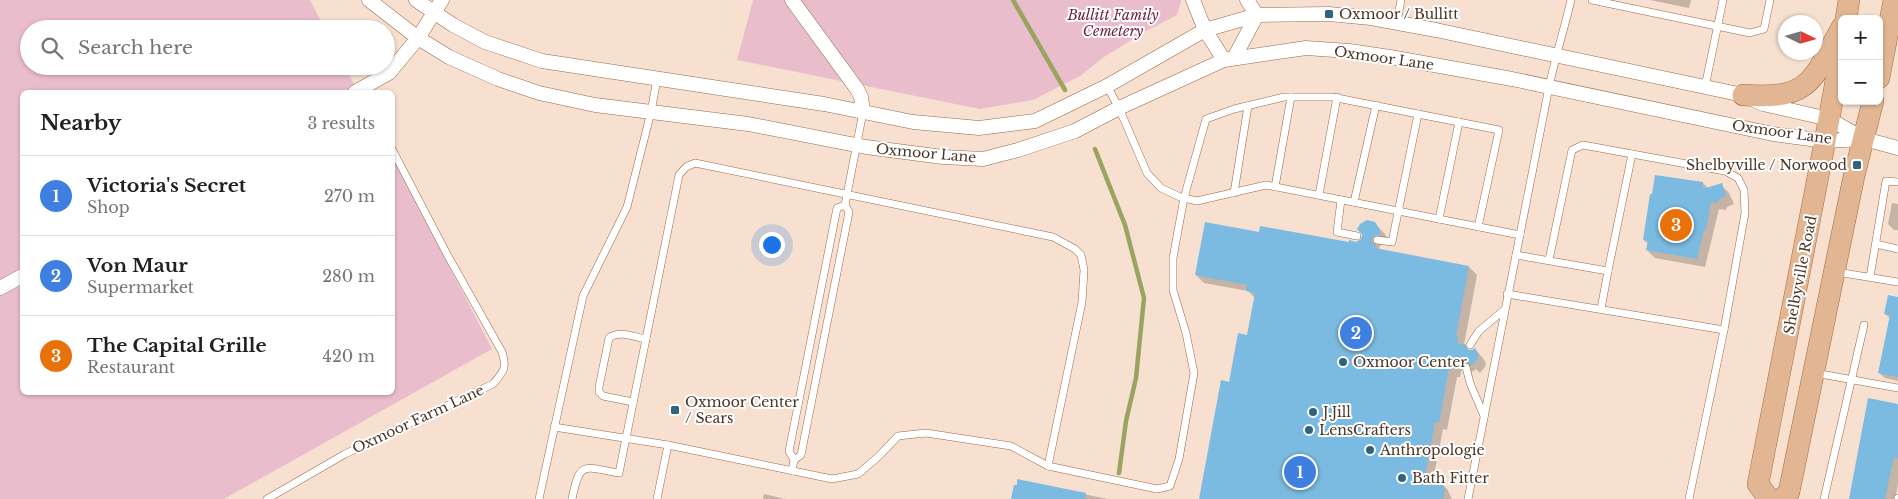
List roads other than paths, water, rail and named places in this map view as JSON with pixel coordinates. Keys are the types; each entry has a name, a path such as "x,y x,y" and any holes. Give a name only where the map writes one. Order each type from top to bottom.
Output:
{"main road":[{"path":"1847,15 1849,0"},
{"path":"1883,63 1890,37 1894,0"},
{"path":"1743,95 1788,94 1807,84 1818,71 1838,34"},
{"name":"Shelbyville Road","path":"1761,491 1840,60"},
{"path":"1782,499 1789,492 1854,176 1872,105"}],"street":[{"name":"Oxmoor Lane","path":"369,0 395,20"},
{"name":"Oxmoor Lane","path":"416,0 433,13 486,42 524,56 560,64 824,104 913,122 978,128 1035,120 1107,86 1205,30 1256,15 1329,14 1396,22 1743,95 1763,104 1830,119 1864,139"},
{"path":"395,66 418,38 442,0"},
{"path":"792,0 857,89 861,97 863,112"},
{"path":"1193,0 1205,30 1229,59 1256,15 1247,0"},
{"name":"Oxmoor Lane","path":"395,20 418,38 464,65 518,87 595,105 748,124 925,156 983,159 1018,150 1076,131 1119,108 1229,59 1306,48 1349,51 1400,59 1549,87 1772,134 1825,141 1864,139"},
{"path":"362,90 386,75"},
{"path":"1864,139 1898,148"},
{"path":"0,288 20,277"}],"lane":[{"path":"1396,22 1401,0"},
{"path":"1468,499 1555,55 1561,44 1571,0"},
{"path":"1592,0 1750,33 1764,29 1770,0"},
{"path":"1705,87 1723,0"},
{"path":"539,499 583,296 627,208 651,112 657,79"},
{"path":"1107,86 1119,108 1147,173 1161,188 1184,198 1197,202 1266,185 1520,234"},
{"path":"554,427 668,446 832,479 858,474 898,436 926,433 1011,446 1048,466 1157,489 1170,486 1179,460 1194,373 1186,333 1172,290 1173,258 1184,198 1206,119 1248,106 1291,97 1337,98 1499,130 1478,227"},
{"path":"1275,187 1291,97"},
{"path":"1319,196 1337,98"},
{"path":"1234,193 1248,106"},
{"path":"1354,202 1376,106"},
{"path":"794,460 801,455 850,212 845,205 863,112"},
{"path":"1377,240 1392,242 1418,114"},
{"path":"1439,219 1459,122"},
{"path":"1550,260 1572,150 1582,145 1725,171 1738,178 1744,190 1745,213 1724,330 1689,499"},
{"path":"1601,309 1632,154"},
{"name":"Oxmoor Farm Lane","path":"267,499 345,454 493,384 502,374 505,365 502,352 448,256 395,155"},
{"path":"572,499 577,476 582,470 588,467 619,473 679,176 686,167 695,163 1053,237 1068,243 1081,255 1084,270 1082,302 1048,466"},
{"path":"1870,277 1886,181 1898,182"},
{"path":"1341,200 1337,232 1357,236"},
{"path":"792,471 794,460 789,451 837,208 845,205"},
{"path":"1876,244 1898,249"},
{"path":"1516,255 1608,271"},
{"path":"1835,272 1898,282"},
{"path":"1507,294 1724,330"},
{"path":"1470,345 1485,326 1504,310"},
{"path":"1824,499 1864,325"},
{"path":"633,402 603,396 599,392 609,338 613,334 619,334 646,339"},
{"path":"1466,367 1470,383 1484,417"},
{"path":"1814,372 1898,388"},
{"path":"657,499 668,446"}],"waterway":[{"path":"1013,0 1065,90"},
{"path":"1095,149 1125,225 1144,298 1136,378 1126,421 1119,473"}],"place":[{"name":"Oxmoor / Bullitt","path":"1329,14"},
{"name":"Shelbyville / Norwood","path":"1857,165"},
{"name":"The Capital Grille","path":"1676,225"},
{"name":"Von Maur","path":"1356,333"},
{"name":"Oxmoor Center","path":"1343,362"},
{"name":"Oxmoor Center / Sears","path":"675,410"},
{"name":"J.Jill","path":"1313,412"},
{"name":"LensCrafters","path":"1309,430"},
{"name":"Anthropologie","path":"1370,450"},
{"name":"Victoria's Secret","path":"1300,472"},
{"name":"Bath Fitter","path":"1402,478"}],"park label":[{"name":"Bullitt Family Cemetery","path":"1113,24"}]}
